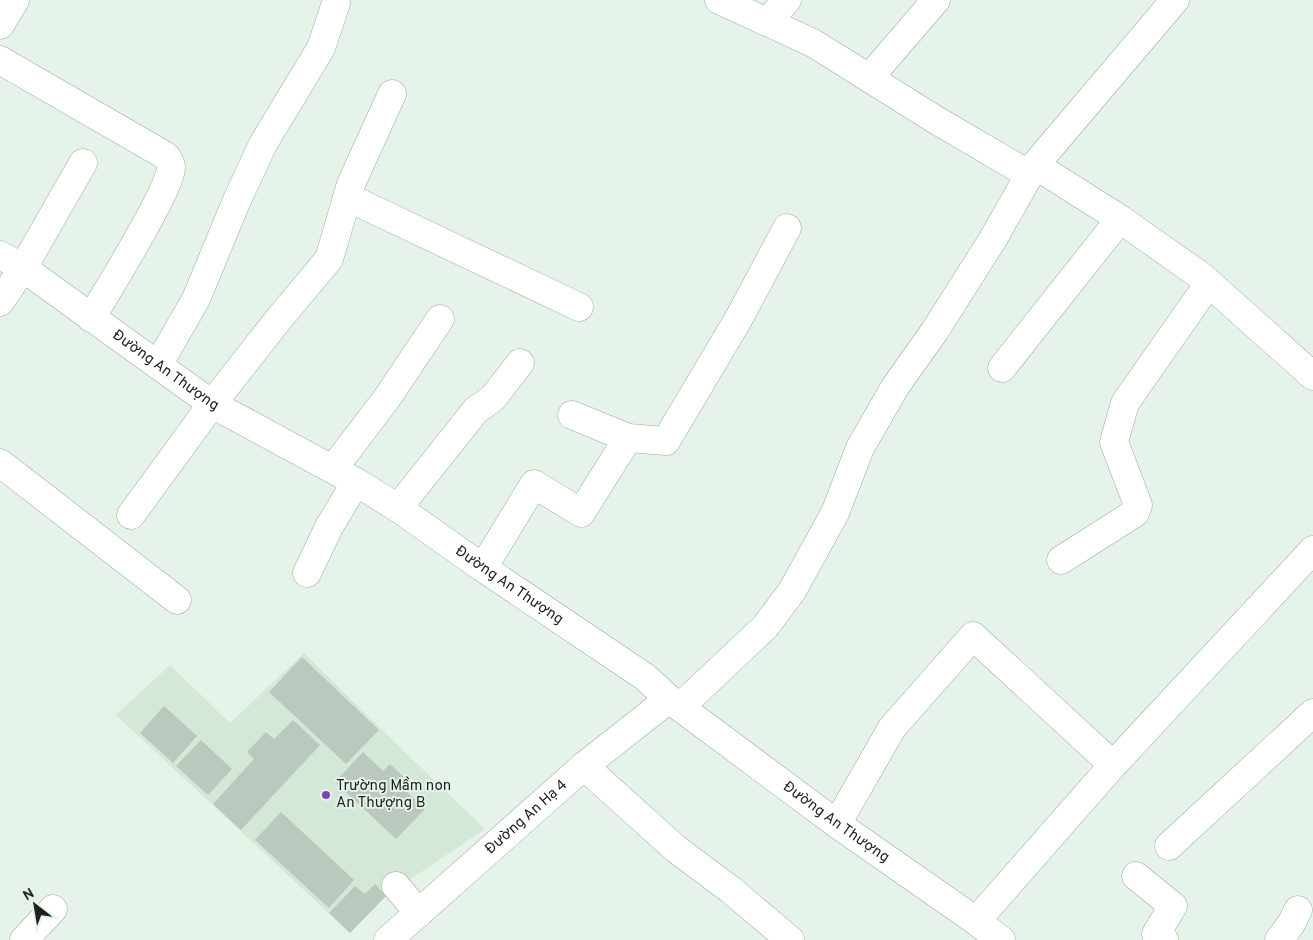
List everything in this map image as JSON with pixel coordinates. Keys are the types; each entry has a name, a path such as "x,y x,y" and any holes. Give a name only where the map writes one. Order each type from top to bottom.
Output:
{"street":[{"path":"0,25 15,0"},
{"path":"719,0 813,43 936,120 1120,219 1209,283 1313,376"},
{"path":"767,22 787,0"},
{"path":"869,78 936,0"},
{"name":"Đường An Hạ 4","path":"388,940 584,766 674,703 764,627 792,591 835,513 860,448 891,394 934,332 993,239 1032,170 1175,0"},
{"path":"158,365 196,299 237,200 263,144 321,48 336,3"},
{"path":"0,60 166,156 170,162 172,168 160,198 91,318"},
{"path":"131,515 212,404 328,259 351,184 392,94"},
{"path":"0,302 23,268 83,163"},
{"path":"347,197 579,307"},
{"path":"1002,368 1120,219"},
{"path":"572,416 628,438 666,441 739,318 787,228"},
{"name":"Đường An Thượng","path":"0,255 23,268 212,404 344,475 398,508 483,568 645,677 674,703 837,824 976,921 1000,940"},
{"path":"1061,560 1136,513 1138,505 1114,442 1125,403 1209,283"},
{"path":"307,572 329,527 344,475 387,398 440,319"},
{"path":"398,508 476,410 493,398 520,363"},
{"path":"483,568 534,484 581,513 628,438"},
{"path":"0,463 177,600"},
{"path":"976,921 1113,765 1313,550"},
{"path":"837,824 892,728 973,636 1113,765"},
{"path":"1169,846 1313,713"},
{"path":"584,766 676,849 731,890 790,940"},
{"path":"1136,876 1173,906 1156,934 1164,940"},
{"path":"396,886 419,913"},
{"path":"24,940 53,910"},
{"path":"1279,940 1291,924 1298,910"}],"shaded area":[{"name":"Trường Mầm non An Thượng B","path":"304,653 485,829 386,896 350,933 116,715 170,665 230,723"}],"building":[{"path":"302,657 379,730 346,764 269,692"},
{"path":"164,706 197,736 173,763 140,733"},
{"path":"293,720 320,745 241,830 213,804 254,759 247,752 266,732 274,739"},
{"path":"201,740 232,769 208,795 176,766"},
{"path":"363,752 383,771 390,764 410,783 404,789 425,809 396,839 335,782"},
{"path":"281,812 354,880 329,908 255,840"},
{"path":"375,884 386,896 350,933 329,913 355,886 365,894"}],"place":[{"name":"Trường Mầm non An Thượng B","path":"326,795"}]}
